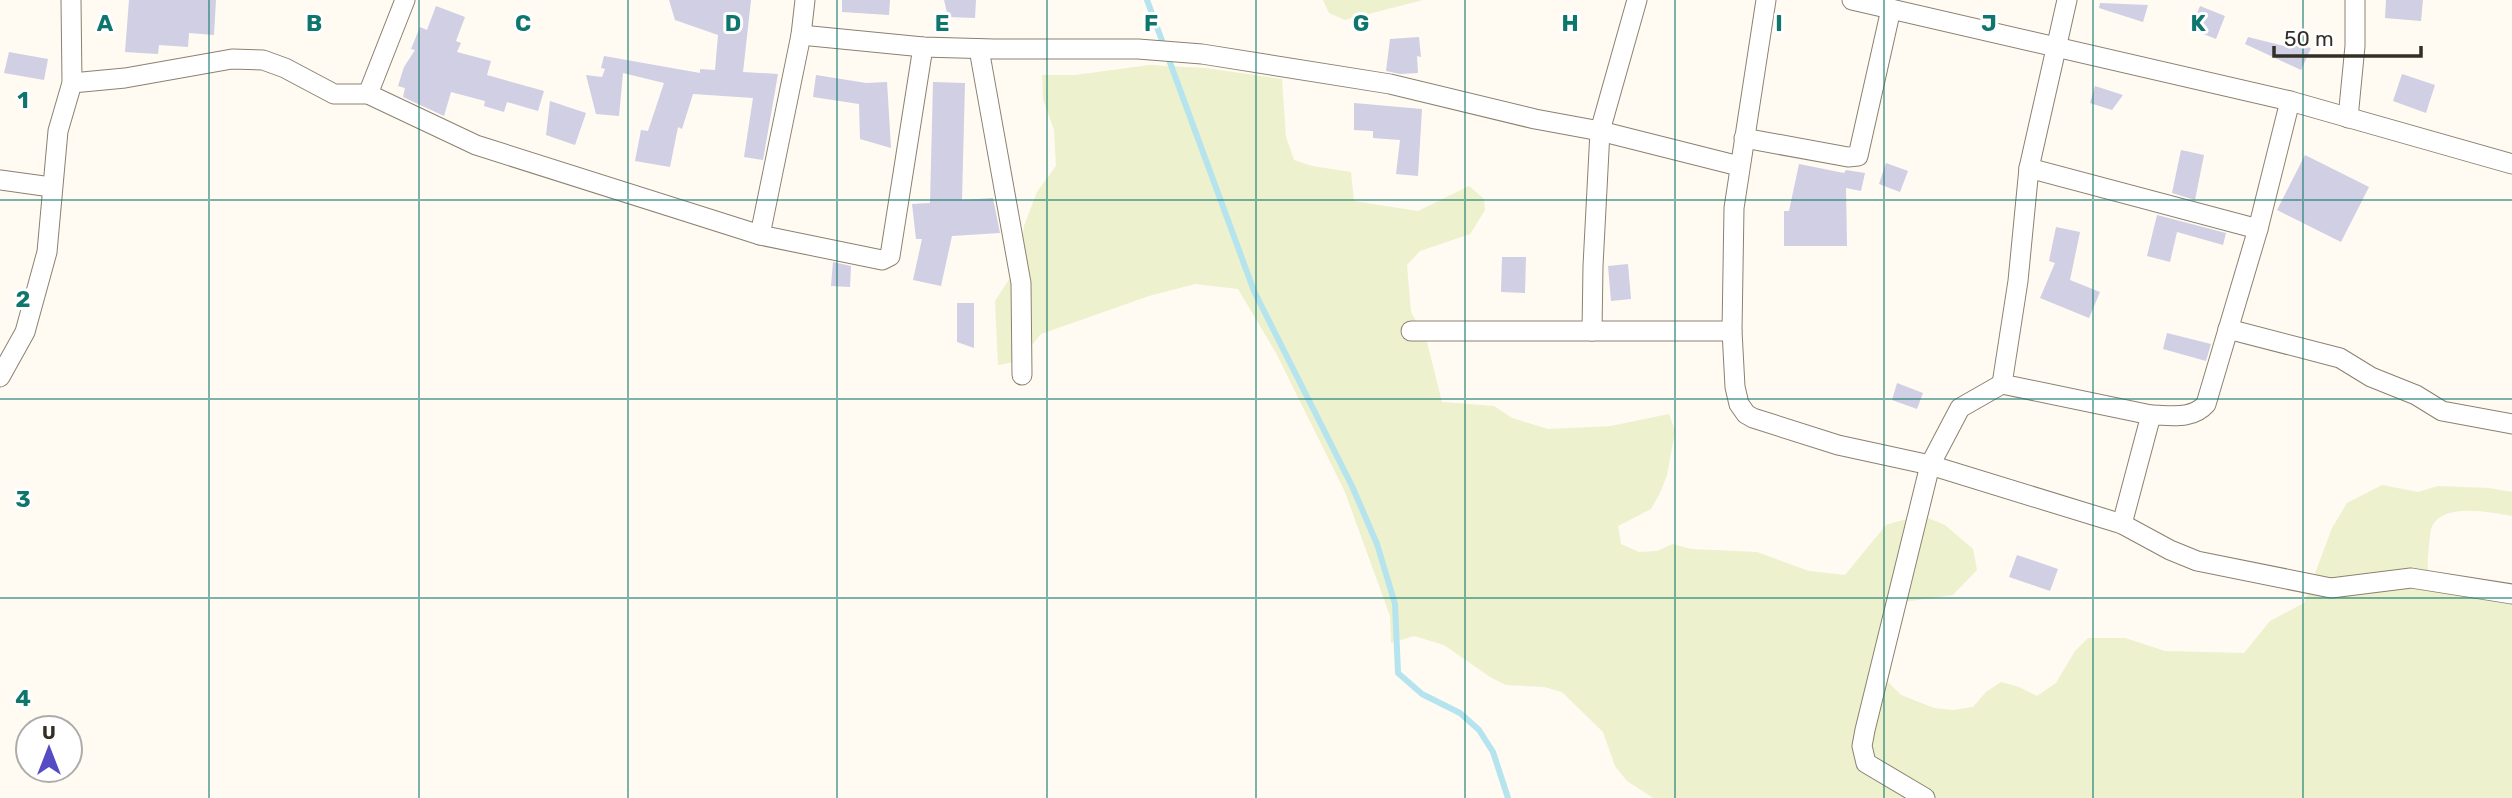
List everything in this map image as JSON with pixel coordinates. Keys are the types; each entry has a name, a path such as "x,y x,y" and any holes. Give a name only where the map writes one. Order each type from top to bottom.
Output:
{"street":[{"path":"0,377 25,332 47,252 58,131 72,83 71,0"},
{"path":"368,94 405,0"},
{"path":"760,235 801,35 805,0"},
{"path":"1592,331 1592,266 1600,131 1637,0"},
{"path":"1766,0 1734,208 1732,331 1735,387 1739,404 1746,414 1839,445 1930,465 2122,524 2197,561 2310,585 2348,586 2411,578 2512,594"},
{"path":"1852,0 2290,101 2512,164"},
{"path":"2002,384 2018,281 2029,168 2067,0"},
{"path":"2348,118 2355,46 2355,0"},
{"path":"1744,138 1848,157 1858,156 1891,9"},
{"path":"801,35 923,47 1138,48 1202,54 1390,85 1535,119 1600,131 1739,166"},
{"path":"72,83 125,78 232,59 263,60 285,68 334,94 368,94 476,145 760,235 882,260 890,257 923,47"},
{"path":"979,49 1021,283 1022,375"},
{"path":"1924,798 1866,763 1862,746 1930,465 1961,408 2002,384 2151,415 2189,415 2200,411 2206,404 2258,229 2290,101"},
{"path":"2029,168 2258,229"},
{"path":"0,180 51,187"},
{"path":"2228,329 2340,358 2371,377 2416,395 2442,411 2512,424"},
{"path":"1411,331 1732,331"},
{"path":"2122,524 2151,415"}],"green space":[{"path":"1323,0 1423,0 1345,20 1329,13"},
{"path":"1150,65 1205,68 1282,79 1286,137 1294,160 1312,166 1351,172 1354,201 1418,211 1469,186 1484,199 1485,210 1470,234 1420,251 1407,265 1411,312 1426,338 1442,402 1494,406 1512,418 1548,429 1611,426 1669,414 1675,431 1667,475 1651,509 1618,526 1621,544 1639,552 1657,551 1673,544 1691,549 1757,552 1809,571 1845,575 1886,525 1910,518 1928,518 1945,525 1973,549 1977,570 1953,595 1904,602 1888,682 1901,695 1934,708 1953,710 1973,707 1986,692 2001,682 2037,696 2056,683 2075,651 2088,638 2125,638 2165,651 2244,653 2270,621 2304,603 2332,528 2347,503 2382,485 2418,492 2438,486 2489,488 2512,492 2512,516 2468,511 2445,515 2437,520 2431,531 2428,564 2435,592 2512,604 2512,798 1653,798 1627,781 1615,766 1603,732 1562,692 1544,687 1506,685 1444,645 1414,636 1391,643 1390,616 1345,492 1276,353 1238,289 1195,284 1149,296 1041,334 1019,361 998,365 995,301 1019,264 1024,226 1037,192 1056,166 1054,130 1043,99 1042,75 1075,75"}],"building":[{"path":"129,0 216,0 214,35 189,33 188,47 159,45 158,54 125,52"},
{"path":"669,0 751,0 743,72 778,74 763,160 744,157 753,98 693,94 682,129 678,127 670,167 635,161 641,130 648,131 664,83 623,73 619,116 596,114 586,75 602,77 605,69 601,68 604,56 700,73 700,69 715,70 718,35 675,20"},
{"path":"842,0 890,0 889,15 842,12"},
{"path":"944,0 976,0 975,18 948,17"},
{"path":"2386,0 2423,0 2421,21 2385,18"},
{"path":"2100,3 2148,5 2143,22 2099,8"},
{"path":"436,6 465,17 456,41 461,43 457,52 491,61 487,75 544,91 538,111 507,102 504,112 484,106 485,101 451,92 444,116 403,97 405,88 398,86 404,67 415,50 411,49 420,27 427,30"},
{"path":"2200,6 2225,16 2216,39 2191,29"},
{"path":"1419,37 1421,57 1417,56 1418,73 1400,74 1386,71 1390,39"},
{"path":"2248,37 2288,47 2290,44 2311,48 2301,70 2245,44"},
{"path":"9,52 48,59 44,80 4,73"},
{"path":"2402,74 2435,85 2426,113 2393,101"},
{"path":"816,75 866,83 887,82 891,148 860,139 859,104 813,97"},
{"path":"933,82 965,83 962,200 993,198 1000,233 952,236 941,286 913,280 922,239 916,239 912,204 930,203"},
{"path":"2095,86 2123,95 2112,110 2090,103"},
{"path":"550,101 586,113 575,145 546,135"},
{"path":"1354,103 1422,109 1418,176 1396,174 1400,140 1373,138 1373,131 1354,130"},
{"path":"2181,150 2204,155 2195,200 2172,193"},
{"path":"2305,155 2369,187 2341,242 2277,210"},
{"path":"1886,163 1908,171 1900,192 1879,184"},
{"path":"1799,164 1844,173 1846,170 1865,173 1861,191 1846,188 1847,246 1784,246 1784,211 1789,211"},
{"path":"2157,215 2226,233 2223,245 2177,232 2170,262 2147,256"},
{"path":"2056,227 2080,232 2070,280 2100,292 2089,318 2040,298 2055,263 2049,261"},
{"path":"1502,257 1526,257 1525,293 1501,292"},
{"path":"833,262 851,266 850,287 831,286"},
{"path":"1628,264 1631,299 1611,301 1608,266"},
{"path":"957,303 974,303 974,348 957,342"},
{"path":"2167,333 2211,344 2206,361 2163,349"},
{"path":"1897,383 1923,393 1917,409 1892,400"},
{"path":"2017,555 2058,569 2050,591 2009,577"}],"waterway":[{"path":"1147,0 1254,291 1352,486 1377,544 1395,604 1398,673 1422,694 1460,713 1479,730 1493,752 1508,798"}]}
